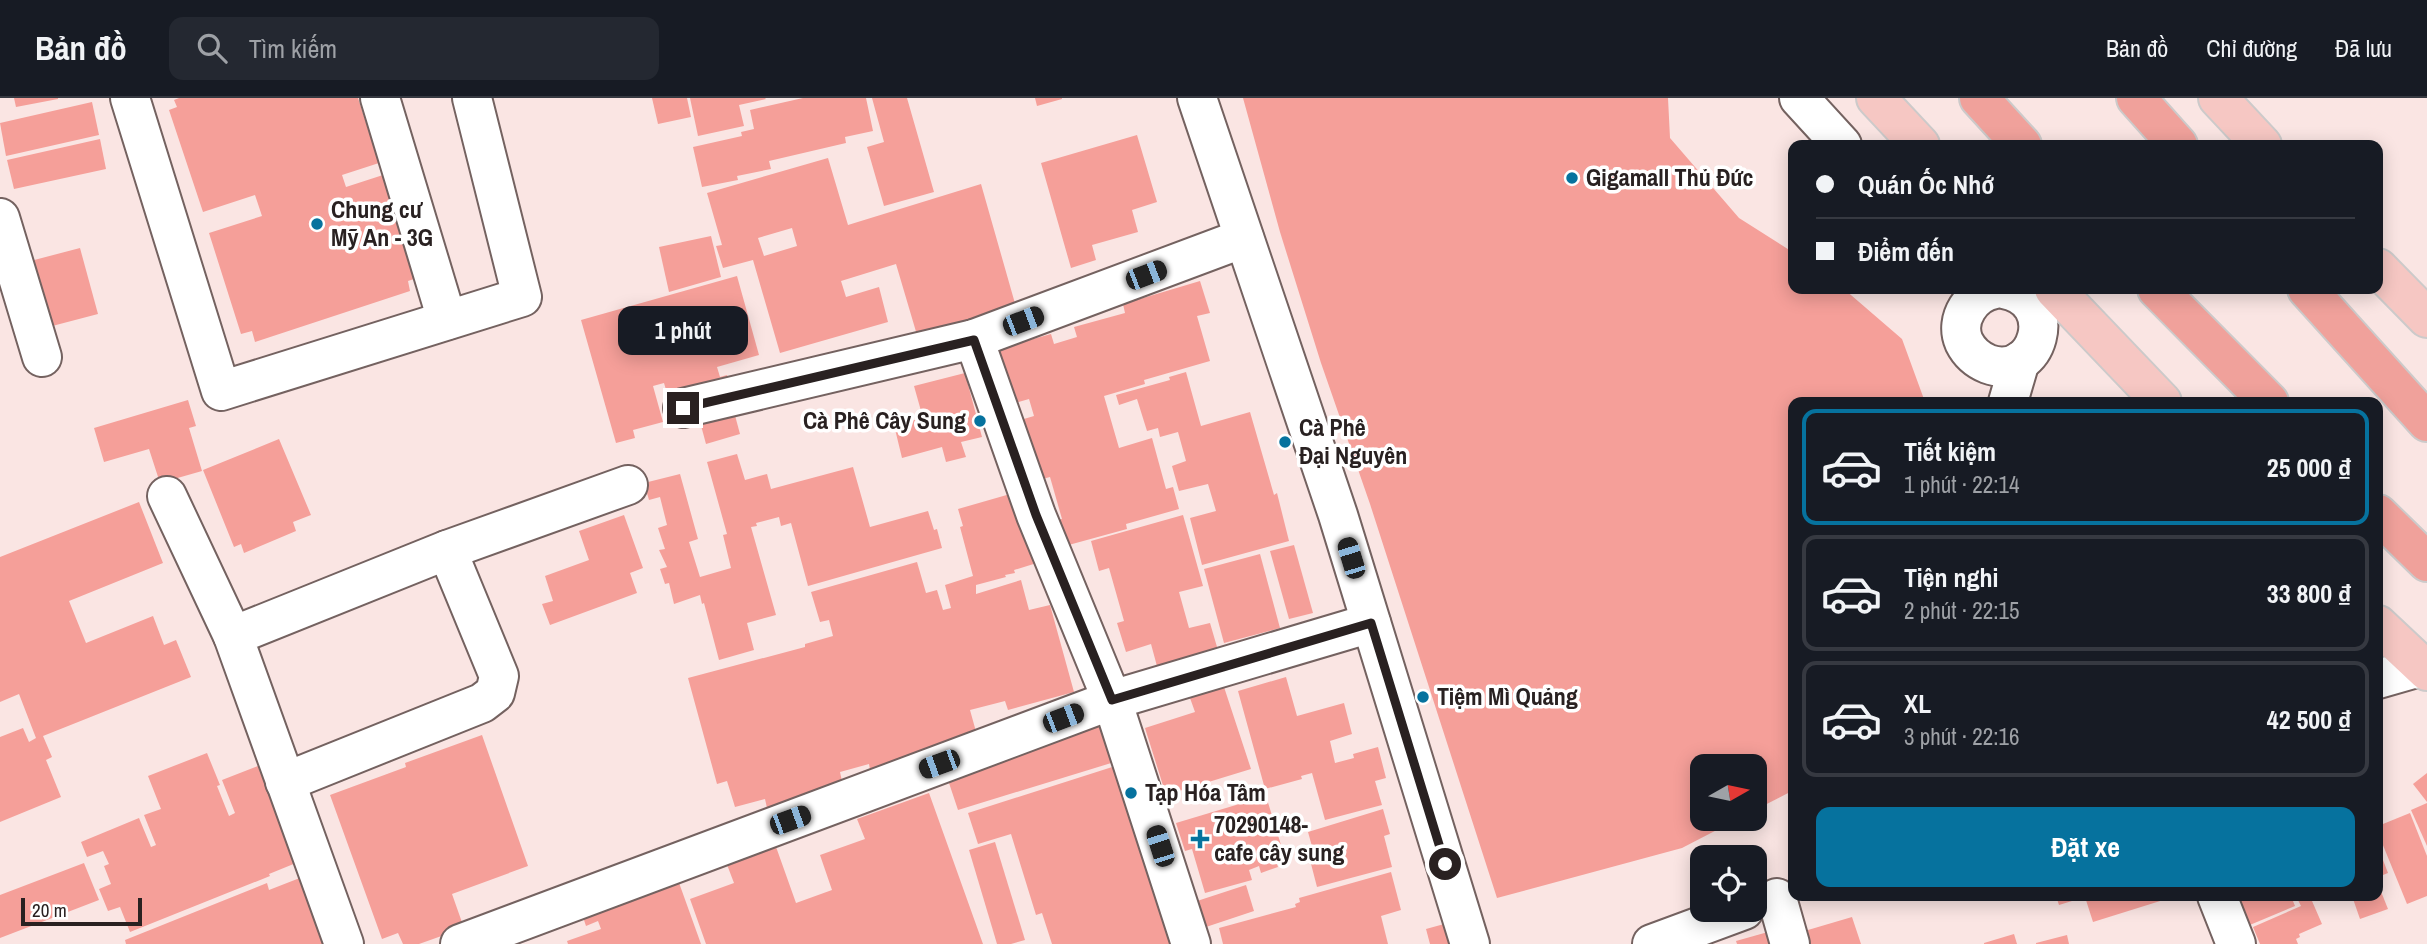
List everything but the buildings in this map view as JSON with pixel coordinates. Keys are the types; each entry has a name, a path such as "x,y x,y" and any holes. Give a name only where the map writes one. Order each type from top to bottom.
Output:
{"highway":[{"path":"1979,98 2017,140"},
{"path":"2136,98 2174,140"},
{"path":"2162,294 2264,397"},
{"path":"2312,294 2427,422"},
{"path":"2383,519 2427,562"}],"main road":[{"path":"1876,98 1915,140"},
{"path":"2218,98 2257,140"},
{"path":"2383,273 2427,317"},
{"path":"2012,294 2155,397"},
{"path":"2383,629 2426,668"}],"street":[{"path":"130,98 221,391 522,297 472,98"},
{"path":"380,98 447,320"},
{"path":"1197,98 1333,502 1470,944"},
{"path":"1799,98 1837,140"},
{"path":"0,218 42,357"},
{"path":"683,408 974,340 1244,238"},
{"path":"2002,294 1963,315 1961,328 1971,353 1982,362 1994,366 2020,361 2030,352 2037,340 2039,327 2032,304 2014,294"},
{"path":"974,340 1036,515 1112,700 1191,944"},
{"path":"2009,397 2020,361"},
{"path":"233,636 447,550 628,485"},
{"path":"167,496 233,636 344,944"},
{"path":"285,782 482,703 495,693 499,676 447,550"},
{"path":"460,944 1112,700 1371,623"},
{"path":"2383,678 2426,668"},
{"path":"1767,901 1790,944"},
{"path":"2219,901 2236,944"},
{"path":"1652,944 1711,922"}],"place":[{"name":"Gigamall Thủ Đức","path":"1572,178"},
{"name":"Chung cư Mỹ An - 3G","path":"317,224"},
{"name":"Cà Phê Cây Sung","path":"980,421"},
{"name":"Cà Phê Đại Nguyên","path":"1285,442"},
{"name":"Tiệm Mì Quảng","path":"1423,697"},
{"name":"Tạp Hóa Tâm","path":"1131,793"},
{"name":"70290148- cafe cây sung","path":"1200,839"}],"route":[{"path":"683,408 974,340 1036,515 1112,700 1371,623 1445,864"}]}
